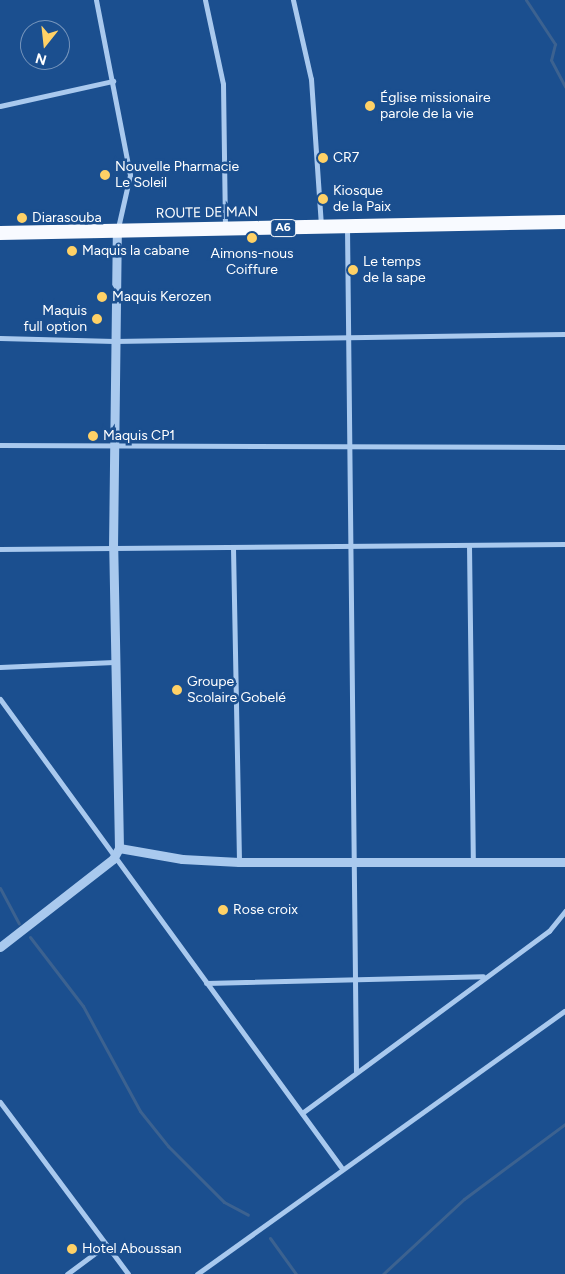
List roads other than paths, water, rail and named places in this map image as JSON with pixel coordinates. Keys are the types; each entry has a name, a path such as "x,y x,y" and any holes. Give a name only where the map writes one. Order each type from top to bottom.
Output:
{"highway":[{"name":"ROUTE DE MAN","path":"0,231 117,231 565,222"}],"street":[{"path":"0,948 113,859 119,848 114,662 114,341 117,231 130,174 96,0"},
{"path":"205,0 223,84 225,229"},
{"path":"293,0 311,79 321,227"},
{"path":"0,106 113,81"},
{"path":"347,227 351,337 356,1072"},
{"path":"0,338 114,341 565,334"},
{"path":"0,445 352,444 565,447"},
{"path":"0,549 565,544"},
{"path":"469,545 473,862"},
{"path":"233,548 239,862"},
{"path":"0,667 114,662"},
{"path":"0,699 113,859 341,1167"},
{"path":"119,848 182,859 239,862 565,862"},
{"path":"302,1113 484,976 549,931 565,911"},
{"path":"206,983 484,976"},
{"path":"197,1274 341,1167 565,1011"},
{"path":"1,1106 128,1274"},
{"path":"67,1274 106,1245"}],"waterway":[{"path":"526,0 555,44 551,60 565,86"},
{"path":"0,888 19,923"},
{"path":"30,937 83,1006 140,1111 168,1146 224,1202 248,1215"},
{"path":"383,1274 464,1199 565,1124"},
{"path":"270,1238 296,1274"}],"place":[{"name":"Église missionaire parole de la vie","path":"370,106"},
{"name":"CR7","path":"323,158"},
{"name":"Nouvelle Pharmacie Le Soleil","path":"105,175"},
{"name":"Kiosque de la Paix","path":"323,199"},
{"name":"Diarasouba","path":"22,218"},
{"name":"Aimons-nous Coiffure","path":"252,238"},
{"name":"Maquis la cabane","path":"72,251"},
{"name":"Le temps de la sape","path":"353,270"},
{"name":"Maquis Kerozen","path":"102,297"},
{"name":"Maquis full option","path":"97,319"},
{"name":"Maquis CP1","path":"93,436"},
{"name":"Groupe Scolaire Gobelé","path":"177,690"},
{"name":"Rose croix","path":"223,910"},
{"name":"Hotel Aboussan","path":"72,1249"}]}
